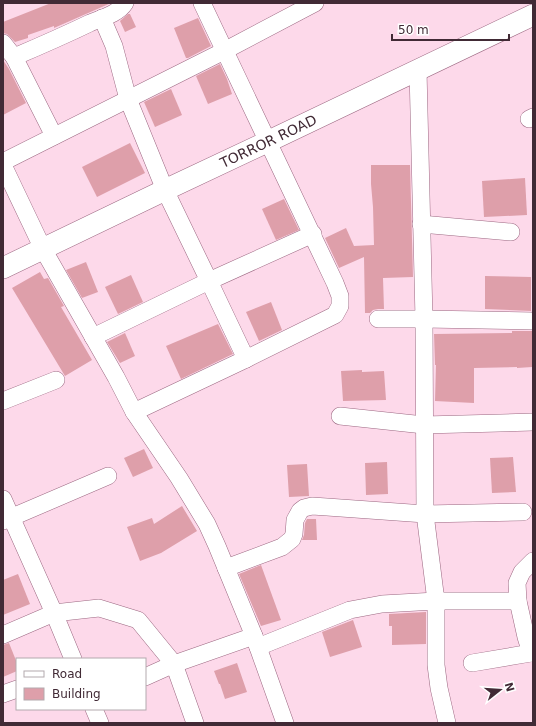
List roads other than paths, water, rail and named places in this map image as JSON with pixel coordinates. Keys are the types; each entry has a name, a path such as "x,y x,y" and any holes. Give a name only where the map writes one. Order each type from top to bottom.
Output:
{"street":[{"path":"14,57 115,12 125,3"},
{"path":"134,412 335,315 340,306 340,296 335,283 202,3"},
{"path":"3,162 224,51 315,3"},
{"name":"TORROR ROAD","path":"3,268 533,15"},
{"path":"102,18 114,46 128,99 165,190 246,359"},
{"path":"3,43 14,57 54,136"},
{"path":"418,70 424,319 425,514 436,601 436,665 439,688 447,723"},
{"path":"3,165 43,249 116,377 134,412 179,478 207,524 218,546 256,641 285,723"},
{"path":"421,224 511,232"},
{"path":"93,337 209,281 312,234"},
{"path":"378,319 533,321"},
{"path":"3,401 56,380"},
{"path":"340,416 424,425 533,422"},
{"path":"7,519 108,476"},
{"path":"3,499 7,519 54,613 73,658"},
{"path":"226,568 282,547 292,539 295,520 300,511 304,508 312,506 425,514 523,512"},
{"path":"472,663 532,653 526,637 518,601 517,583 522,572 533,561"},
{"path":"146,676 174,664 256,641 350,610 382,604 436,601 518,601"},
{"path":"3,635 54,613 99,608 138,620 174,664 195,723"},
{"path":"3,694 16,689"},
{"path":"94,710 100,723"}]}
